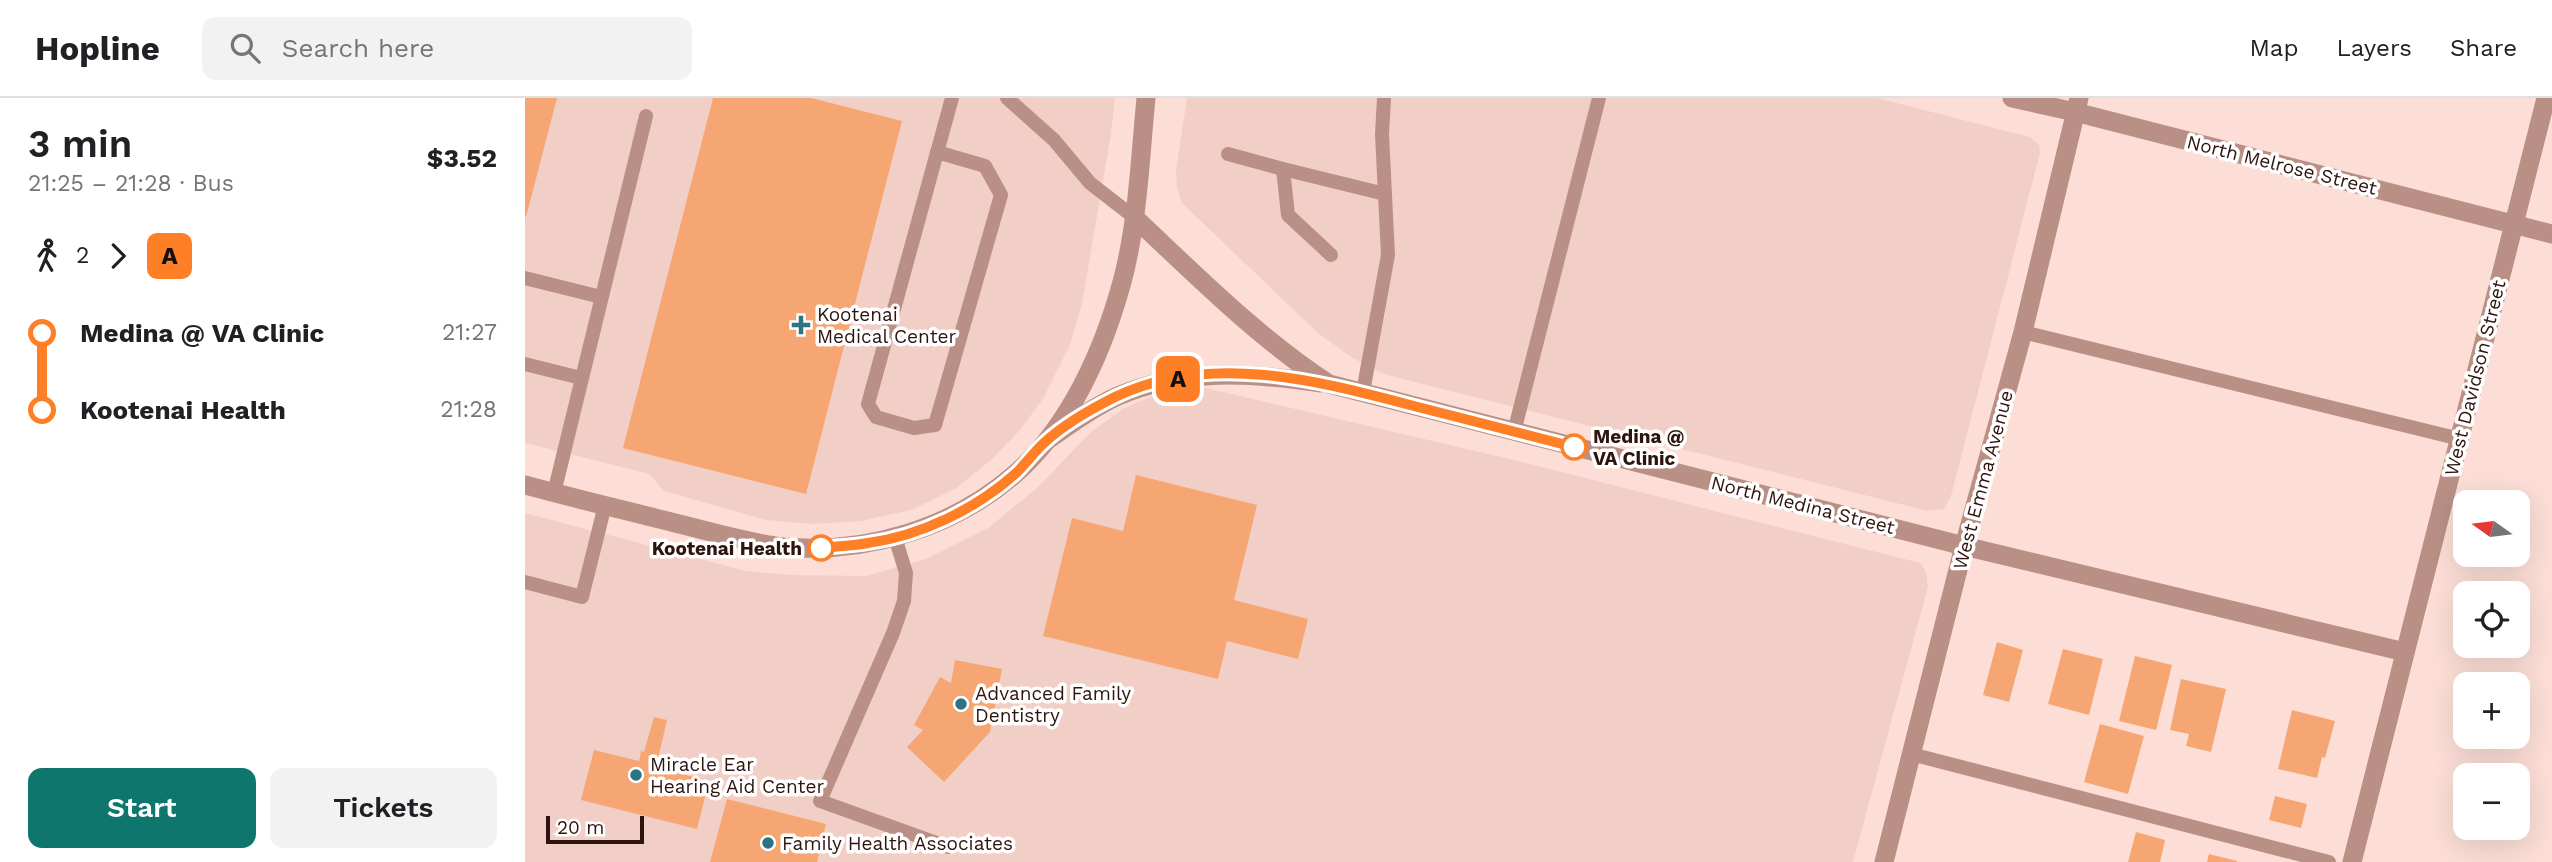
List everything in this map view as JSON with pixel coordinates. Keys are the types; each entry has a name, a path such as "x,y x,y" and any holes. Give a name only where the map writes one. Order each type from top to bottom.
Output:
{"street":[{"path":"525,485 782,547 821,548 869,543 895,537 950,517 983,497 1015,474 1045,441 1074,398 1096,355 1113,313 1135,218 1146,98"},
{"name":"North Melrose Street","path":"2012,98 2077,105 2552,234"},
{"name":"West Davidson Street","path":"2352,862 2546,98"},
{"name":"West Emma Avenue","path":"1884,862 2023,332 2077,105"},
{"name":"North Medina Street","path":"1135,218 1241,319 1329,384 1965,546 2405,652"},
{"path":"1045,441 1117,397 1163,382 1221,374 1261,374 1329,384"}],"lane":[{"path":"937,152 985,166 1001,195 935,425 914,428 876,417 868,404 937,152 952,98"},
{"path":"1007,98 1053,140 1090,183 1135,218"},
{"path":"1363,392 1388,255 1382,134 1384,98"},
{"path":"1514,432 1599,98"},
{"path":"554,493 646,117"},
{"path":"1229,154 1385,194"},
{"path":"1283,169 1288,215 1331,255"},
{"path":"525,278 601,297"},
{"path":"2023,332 2460,439"},
{"path":"525,364 582,378"},
{"path":"525,582 582,597 605,505"},
{"path":"895,537 906,573 904,601 893,633 820,801 948,847"},
{"path":"1911,754 2329,862"}],"shaded area":[{"name":"Kootenai Medical Center","path":"525,98 1115,98 1082,304 1070,345 1044,397 1021,429 991,460 955,489 911,510 861,521 812,524 766,520 664,491 649,474 525,443"},
{"path":"1187,98 1877,98 2030,137 2039,145 2040,153 1951,496 1944,509 1928,511 1381,373 1353,358 1319,334 1182,203 1177,188 1176,170"},
{"path":"1206,388 1514,460 1920,563 1926,571 1928,587 1853,862 525,862 525,513 746,571 791,575 866,576 926,559 988,528 1037,488 1090,433 1123,409 1150,397"}],"building":[{"path":"525,98 557,98 526,217 525,216"},
{"path":"713,98 811,98 902,121 806,494 623,448"},
{"path":"1136,475 1257,505 1234,600 1308,619 1298,659 1227,641 1218,679 1043,636 1072,518 1123,531"},
{"path":"1997,642 2023,650 2009,702 1983,695"},
{"path":"2063,649 2103,659 2089,715 2048,704"},
{"path":"2135,656 2172,665 2156,730 2119,721"},
{"name":"Advanced Family Dentistry","path":"955,660 1002,669 990,732 944,782 907,747 923,730 914,725 940,677 951,683"},
{"path":"2181,679 2226,689 2211,752 2186,746 2189,734 2170,730"},
{"path":"2292,710 2335,721 2317,778 2278,769"},
{"name":"Miracle Ear Hearing Aid Center","path":"654,717 667,720 658,759 661,760 659,768 709,781 697,829 581,800 594,750 639,761"},
{"path":"2100,724 2144,736 2128,794 2084,782"},
{"path":"2275,796 2307,804 2301,828 2269,820"},
{"name":"Family Health Associates","path":"727,799 826,824 817,862 710,862"},
{"path":"2136,832 2165,840 2160,862 2128,862"},
{"path":"2209,854 2237,861 2237,862 2207,862"}],"bus line":[{"name":"A","path":"821,548 903,536 950,517 1015,474 1045,441 1093,409 1147,385 1187,377 1261,374 1329,384 1574,447"}],"place":[{"name":"Kootenai Medical Center","path":"801,325"},
{"name":"Medina @ VA Clinic","path":"1574,447"},
{"name":"Kootenai Health","path":"821,548"},
{"name":"Advanced Family Dentistry","path":"961,704"},
{"name":"Miracle Ear Hearing Aid Center","path":"636,775"},
{"name":"Family Health Associates","path":"768,843"}]}
